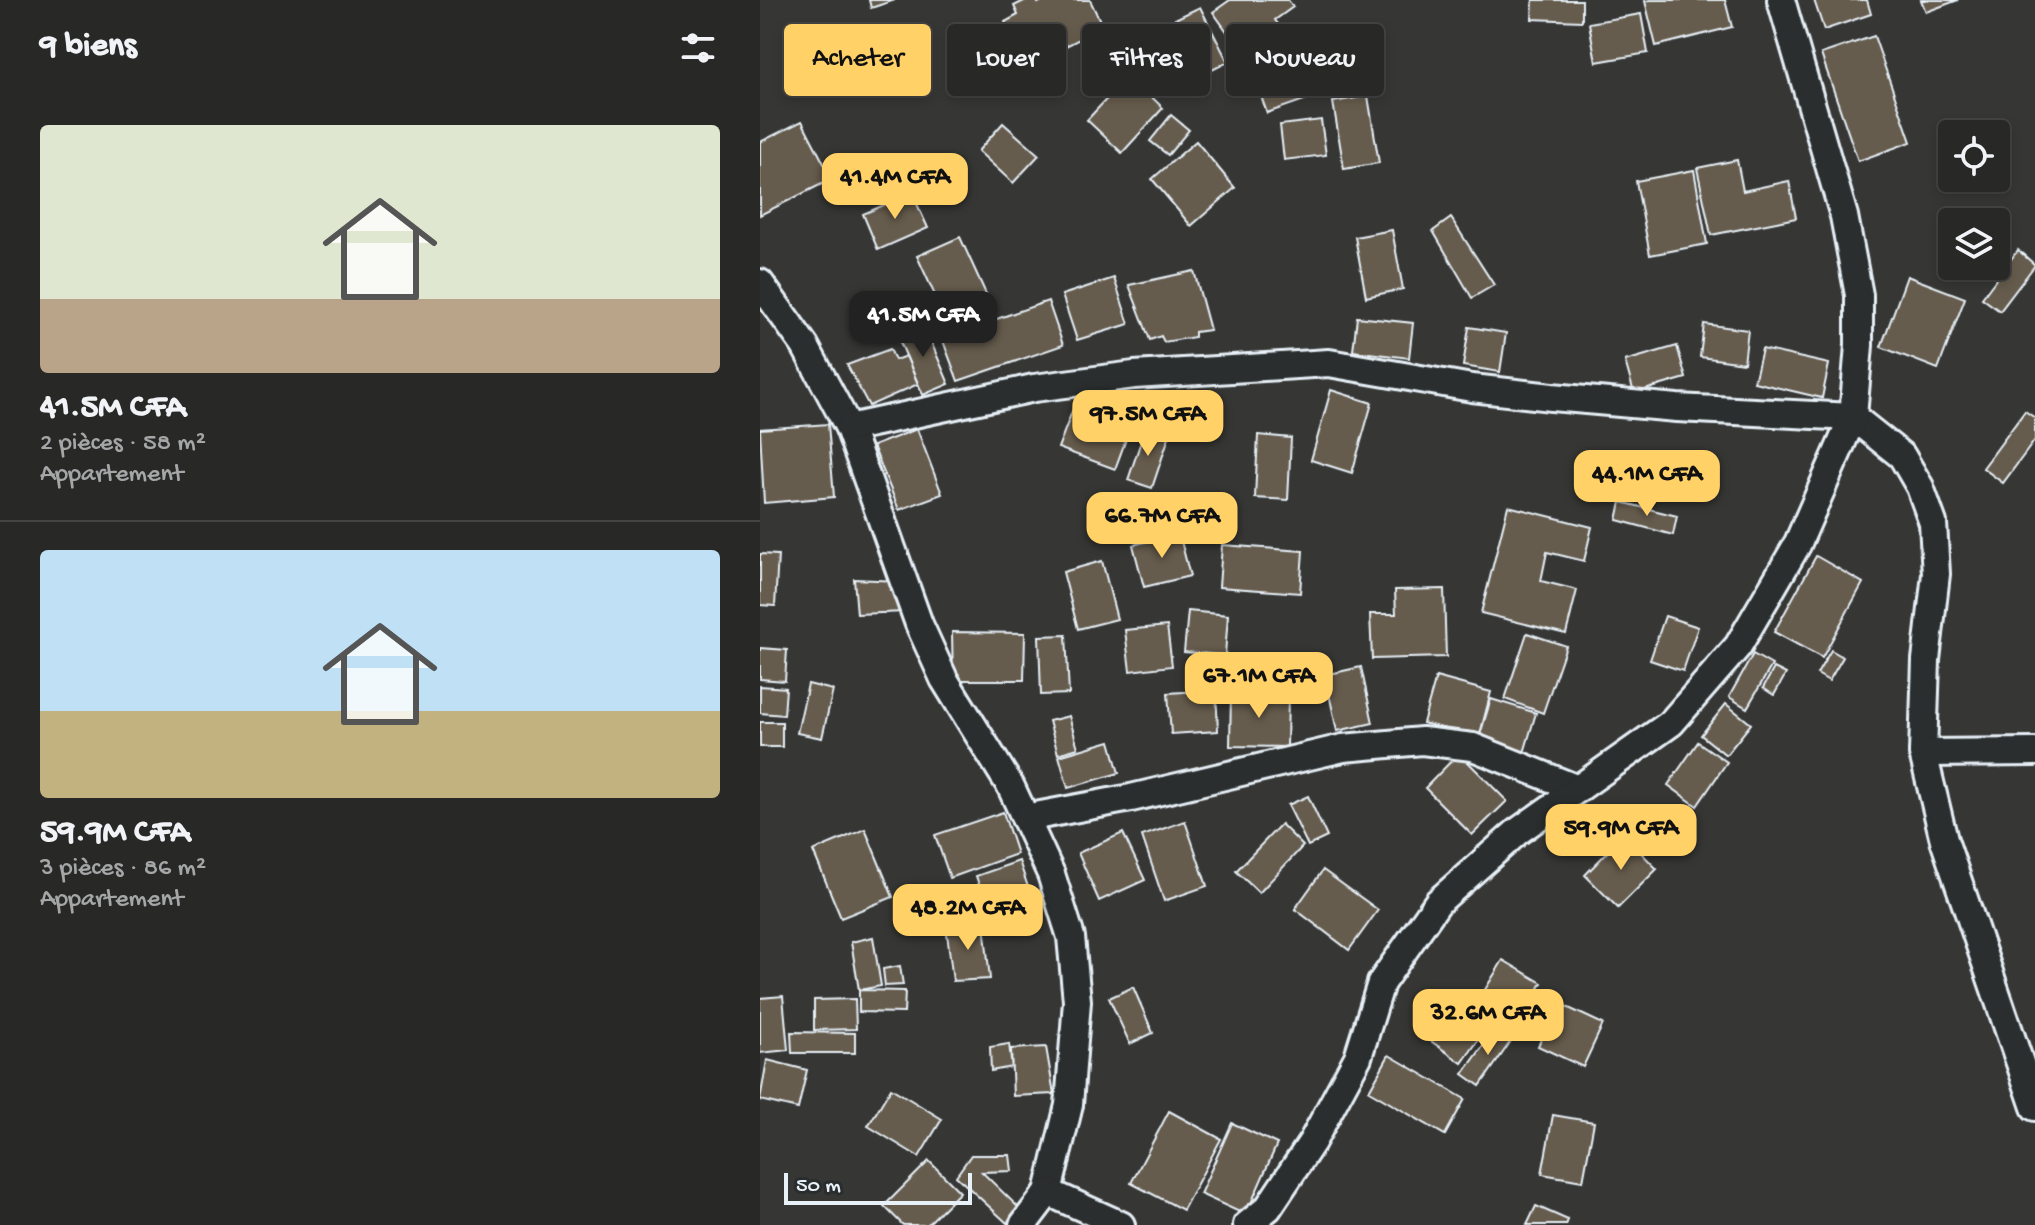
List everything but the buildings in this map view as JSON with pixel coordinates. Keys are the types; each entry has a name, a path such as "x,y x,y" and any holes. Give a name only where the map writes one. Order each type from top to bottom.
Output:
{"street":[{"path":"1247,1225 1268,1208 1312,1142 1358,1057 1381,983 1438,902 1517,832 1671,723 1738,646 1797,545 1853,417 1859,345 1859,295 1844,216 1781,0"},
{"path":"760,283 805,346 849,428 919,624 944,679 1011,787 1051,874 1071,937 1077,1001 1069,1105 1048,1192 1023,1225"},
{"path":"849,428 1034,388 1134,375 1329,363 1472,388 1552,397 1677,408 1853,417 1902,456 1920,487 1933,523 1936,574 1926,660 1923,753 1944,840 2035,1107"},
{"path":"1025,818 1131,798 1343,748 1422,741 1473,747 1578,789"},
{"path":"1923,753 2035,752"},
{"path":"1048,1192 1121,1225"}]}
